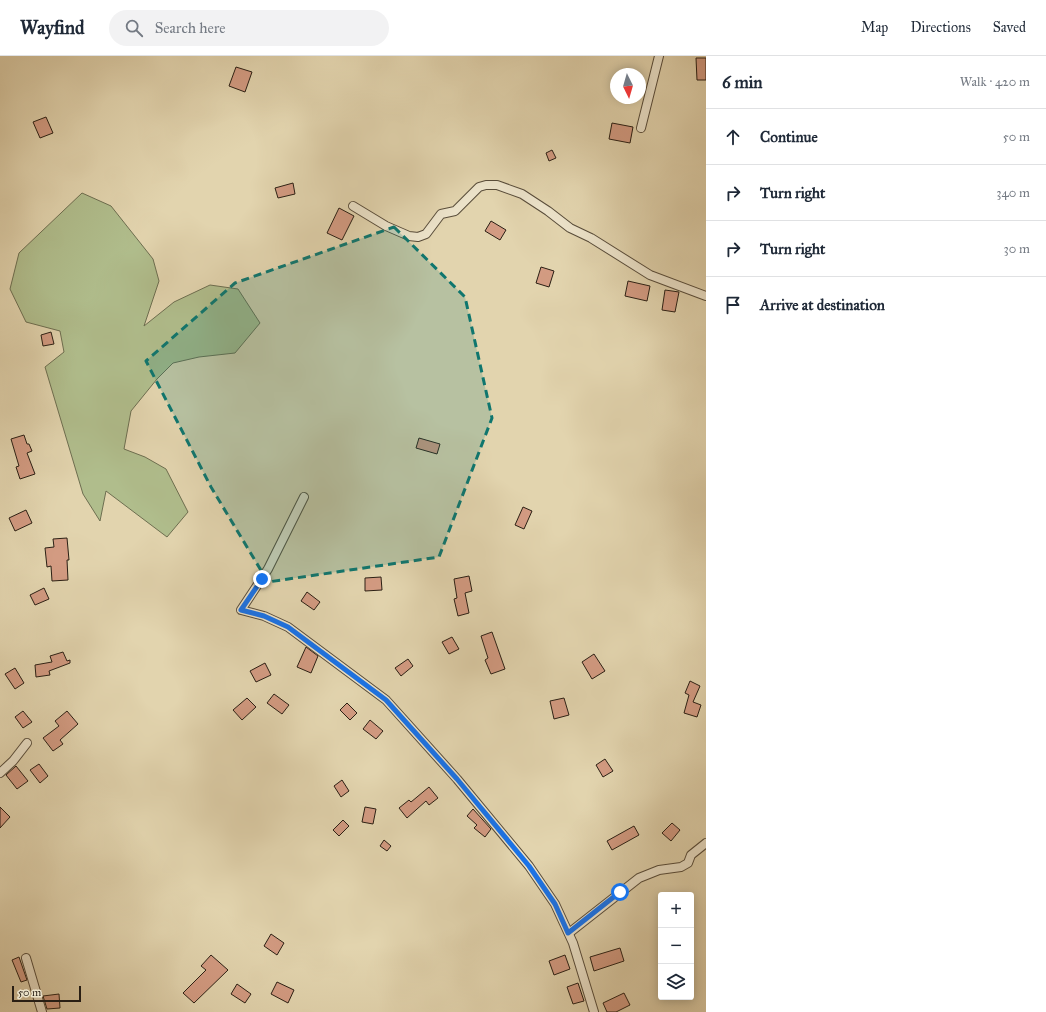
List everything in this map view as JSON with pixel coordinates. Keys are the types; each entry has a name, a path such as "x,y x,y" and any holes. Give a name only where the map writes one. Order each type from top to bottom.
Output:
{"street":[{"path":"642,128 659,56"},
{"path":"353,206 386,226 409,236 418,237 426,234 441,214 455,211 479,187 486,185 497,186 522,194 570,228 597,241 650,275 706,296"},
{"path":"304,497 268,569 241,610 264,616 288,627 386,700 457,779 529,866 555,904 573,943 594,1012"},
{"path":"0,773 27,743"},
{"path":"568,933 639,878 659,870 680,867 688,863 691,855 706,843"},
{"path":"26,958 42,1012"}],"highlighted area":[{"path":"394,227 465,297 492,418 439,557 268,582 211,487 146,361 235,283"}],"green space":[{"path":"82,193 111,206 153,259 159,281 144,326 174,302 210,285 238,289 260,323 235,353 199,357 173,363 157,379 131,411 124,449 145,457 166,469 188,512 167,537 106,491 100,521 83,494 45,367 64,352 60,331 26,322 10,289 19,253"}],"building":[{"path":"696,58 706,58 706,80 697,80"},
{"path":"236,67 252,72 245,92 229,86"},
{"path":"46,117 53,133 40,138 33,122"},
{"path":"612,123 633,127 630,143 609,139"},
{"path":"552,150 556,158 549,161 546,153"},
{"path":"293,183 295,194 278,198 275,188"},
{"path":"339,208 354,216 342,240 327,233"},
{"path":"491,221 506,230 500,240 485,231"},
{"path":"541,267 554,271 549,287 536,283"},
{"path":"628,281 650,286 647,301 625,296"},
{"path":"665,290 679,292 675,312 662,310"},
{"path":"51,332 54,344 43,346 41,335"},
{"path":"24,435 27,444 29,444 32,451 27,453 35,474 20,479 16,467 19,466 11,439"},
{"path":"419,438 440,444 437,454 416,448"},
{"path":"523,507 532,511 524,529 515,525"},
{"path":"26,510 32,523 15,531 9,518"},
{"path":"67,538 69,560 67,560 68,580 52,581 51,566 47,567 45,548 54,547 53,539"},
{"path":"469,576 472,591 465,593 469,613 458,616 454,599 457,598 454,579"},
{"path":"381,577 382,590 365,591 365,578"},
{"path":"44,588 49,599 35,605 30,595"},
{"path":"307,592 320,602 314,610 301,601"},
{"path":"492,632 505,669 491,674 485,660 488,658 481,636"},
{"path":"452,637 459,649 449,654 442,642"},
{"path":"306,647 318,656 311,673 297,667"},
{"path":"63,652 67,661 70,660 70,663 49,671 50,675 36,677 35,665 52,662 50,656"},
{"path":"594,654 605,671 592,679 582,662"},
{"path":"408,659 413,666 401,676 395,668"},
{"path":"265,663 271,675 256,682 250,671"},
{"path":"15,668 24,683 15,689 5,674"},
{"path":"690,681 700,686 693,702 701,705 697,717 684,713 689,695 685,693"},
{"path":"274,694 289,705 282,714 267,703"},
{"path":"247,698 256,707 242,720 233,710"},
{"path":"564,698 569,715 554,719 550,701"},
{"path":"347,703 357,713 350,720 340,710"},
{"path":"23,711 32,722 23,728 15,717"},
{"path":"67,711 78,724 60,740 63,744 53,751 43,738 59,726 55,721"},
{"path":"370,720 383,731 376,739 363,729"},
{"path":"605,759 613,771 603,777 596,765"},
{"path":"39,764 48,776 40,783 30,770"},
{"path":"16,766 28,781 17,789 6,775"},
{"path":"342,780 349,791 341,797 334,786"},
{"path":"429,787 438,798 429,805 426,801 407,818 399,808 409,800 411,802"},
{"path":"0,807 10,817 0,828"},
{"path":"365,807 376,809 373,824 362,822"},
{"path":"473,809 491,829 485,837 474,828 477,825 467,816"},
{"path":"343,820 349,826 339,836 333,830"},
{"path":"672,823 680,830 671,841 662,833"},
{"path":"634,826 639,835 612,850 607,841"},
{"path":"384,840 391,846 387,851 380,846"},
{"path":"271,934 284,943 277,955 264,946"},
{"path":"620,948 624,961 594,971 590,957"},
{"path":"211,955 228,970 194,1003 183,993 206,970 201,966"},
{"path":"565,955 570,969 554,975 549,961"},
{"path":"19,957 27,980 21,982 12,960"},
{"path":"277,982 294,990 288,1003 271,994"},
{"path":"578,983 584,1001 573,1004 567,987"},
{"path":"237,984 251,994 245,1003 231,994"},
{"path":"624,993 630,1005 616,1012 607,1012 603,1003"},
{"path":"59,994 60,1008 47,1009 43,996"}],"route":[{"path":"262,579 241,610 264,616 288,627 314,644 386,700 457,779 529,866 555,904 568,933 620,892"}]}
